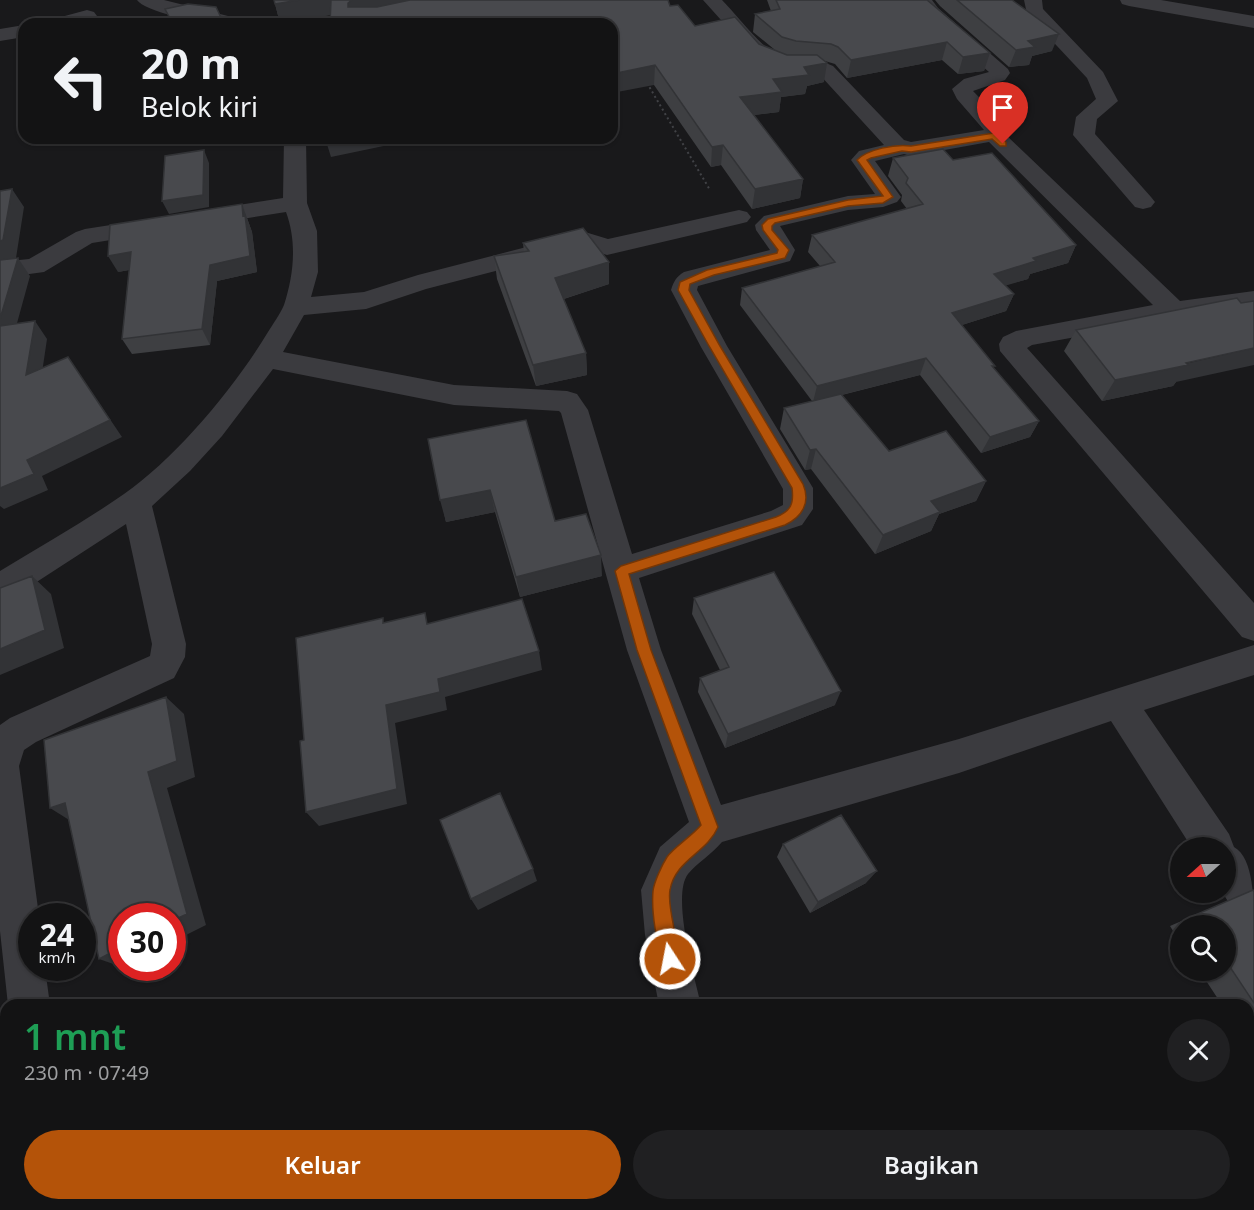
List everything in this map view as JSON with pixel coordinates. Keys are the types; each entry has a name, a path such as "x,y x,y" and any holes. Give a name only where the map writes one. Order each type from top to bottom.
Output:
{"street":[{"path":"146,0 212,18"},
{"path":"712,0 769,60 784,66 818,66 832,75 887,136 902,148"},
{"path":"922,0 931,12 998,69 1000,73 998,76 971,83 962,88 964,95 995,127 994,135"},
{"path":"1033,0 1034,10 1096,76 1103,90 1107,101 1087,117 1084,135 1143,202"},
{"path":"1129,0 1254,22"},
{"path":"80,18 87,16"},
{"path":"0,35 18,32"},
{"path":"621,571 780,521 791,516 798,509 798,488 714,346 684,290 686,282 711,272 782,255 783,250 768,230 767,225 772,221 848,203 883,200 889,197 861,160 867,156 902,148 911,149 994,135"},
{"path":"994,135 1174,310"},
{"path":"0,588 136,502 180,463 212,429 266,358 296,307 305,272 305,231 295,203 295,144"},
{"path":"0,270 35,266 85,237 295,203"},
{"path":"296,307 366,300 418,283 585,240 607,247 739,217"},
{"path":"1254,300 1174,310 1025,338 1012,344 1014,351 1254,627"},
{"path":"266,358 454,395 567,401 574,410 644,650 710,827"},
{"path":"28,999 1,766 8,740 23,730 162,667 168,657 169,644 136,502"},
{"path":"679,999 665,935 661,890 674,861 695,844 710,827 959,756 1119,702 1254,660"},
{"path":"1119,702 1208,837"},
{"path":"1236,878 1254,906"}],"path":[{"path":"647,83 706,187 739,217"}],"building":[{"path":"274,0 299,0 275,4"},
{"path":"331,0 352,0 348,3 348,7 377,7 410,0 668,0 670,6 678,5 695,26 735,17 759,44 787,55 817,55 827,63 804,67 809,75 773,79 782,92 740,97 803,179 755,189 723,145 712,147 655,65 618,73 618,18 330,18"},
{"path":"776,0 927,0 990,53 963,57 947,42 851,60 838,47 831,44 796,41 782,37 755,14 780,9"},
{"path":"957,0 1012,0 1059,34 1028,41 1035,47 1016,50"},
{"path":"188,4 216,7 221,18 170,18 165,9"},
{"path":"943,149 953,160 992,153 1076,245 1033,258 1036,261 994,274 1014,294 952,313 995,366 992,366 1039,421 990,437 926,358 817,386 742,288 835,262 812,235 923,204 906,183 908,178 893,158"},
{"path":"204,150 203,195 162,201 165,156"},
{"path":"12,189 3,240 0,241 0,191"},
{"path":"242,204 250,256 210,265 202,329 122,339 131,252 108,256 110,225"},
{"path":"583,228 609,262 555,278 586,353 533,365 494,256 529,251 523,243"},
{"path":"18,258 0,319 0,260"},
{"path":"1237,298 1241,303 1254,301 1254,348 1115,380 1076,330"},
{"path":"35,321 26,375 68,357 110,420 27,460 34,474 0,488 0,326"},
{"path":"841,394 889,451 946,431 986,481 931,501 940,512 883,535 816,449 810,450 784,408"},
{"path":"526,420 555,521 586,514 601,555 516,577 490,490 440,500 428,439"},
{"path":"774,572 841,691 728,734 700,678 729,667 694,598"},
{"path":"32,576 45,630 0,649 0,588"},
{"path":"522,599 539,651 438,679 440,692 386,705 397,789 306,812 300,741 304,740 296,638 383,618 383,623 425,613 427,624"},
{"path":"166,697 177,761 148,772 184,903 108,903 108,954 99,959 96,945 96,903 87,903 65,803 50,808 44,740"},
{"path":"500,793 533,869 471,899 440,820"},
{"path":"841,815 877,871 818,902 783,844"},
{"path":"1253,890 1254,999 1251,999 1236,976 1236,915 1195,915 1223,903 1236,903 1236,897"}],"route":[{"path":"670,959 665,935 661,890 674,861 695,844 710,827 644,650 621,571 780,521 791,516 798,509 800,499 798,488 714,346 684,290 686,282 711,272 774,259 782,255 783,250 768,230 767,225 772,221 848,203 883,200 889,197 861,160 867,156 902,148 911,149 994,135 1003,144"}]}
